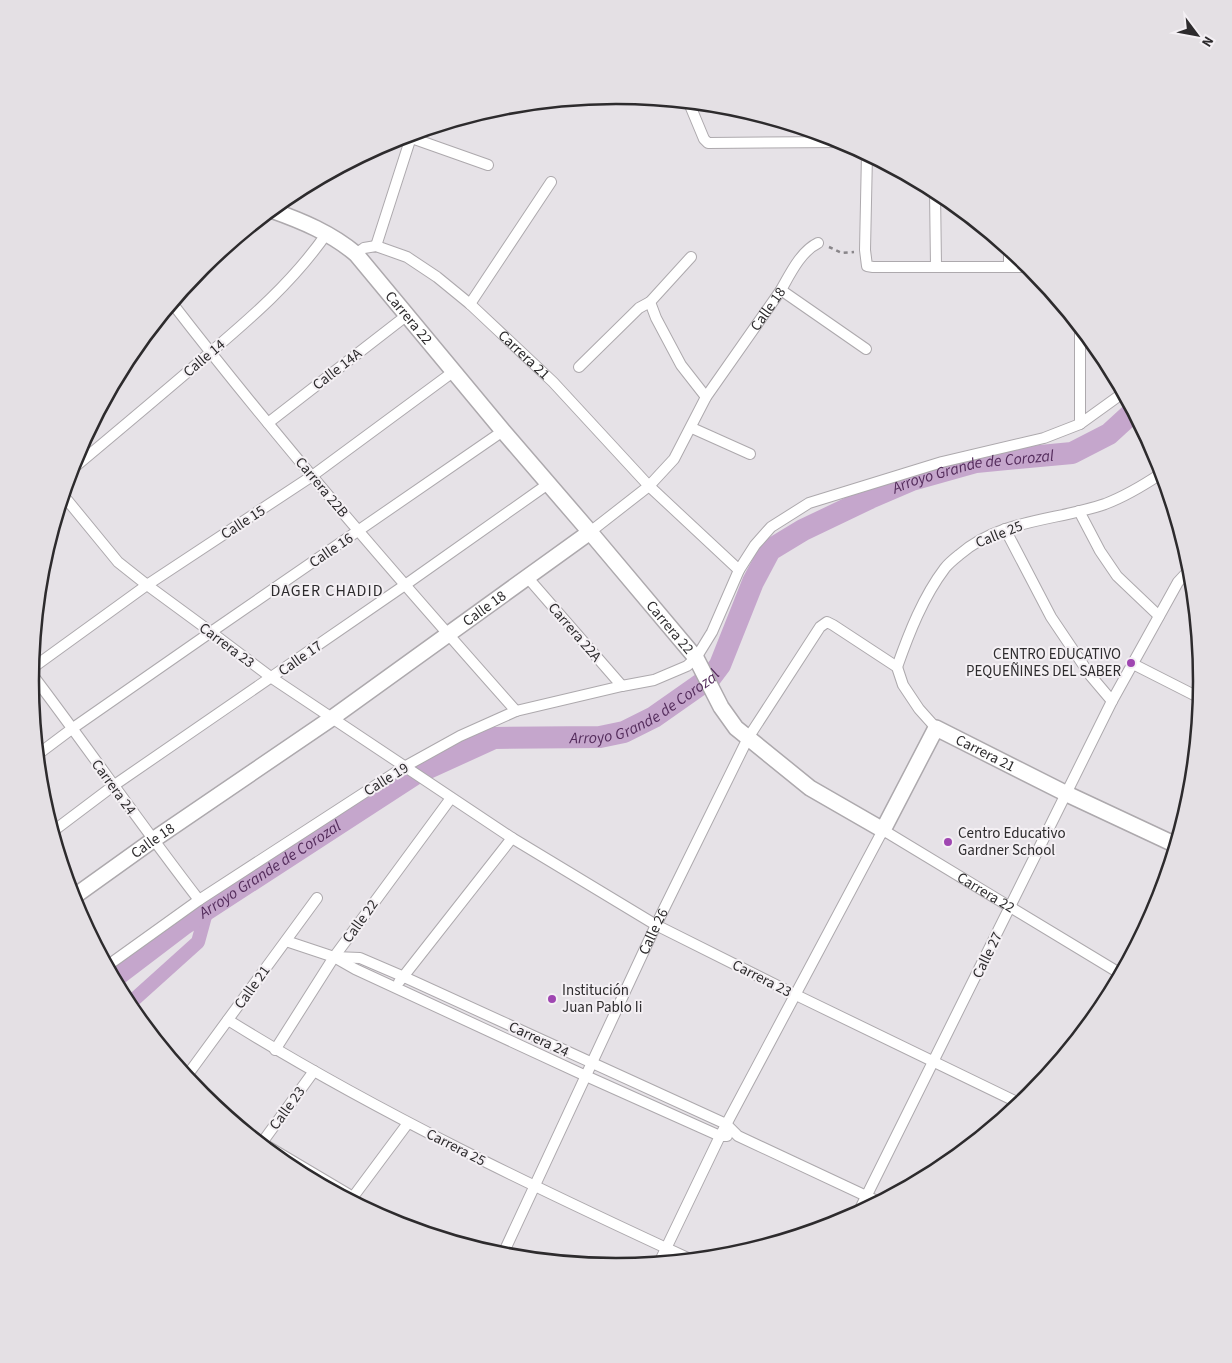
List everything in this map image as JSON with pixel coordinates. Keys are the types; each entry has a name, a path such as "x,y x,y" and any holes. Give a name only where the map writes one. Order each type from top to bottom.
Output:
{"street":[{"path":"692,109 704,139 708,143 821,142"},
{"path":"419,139 488,165"},
{"path":"280,213 327,233 356,254 364,248 376,246 408,143"},
{"path":"867,162 865,250 867,266 1017,266"},
{"path":"470,304 551,182"},
{"path":"935,201 936,266"},
{"name":"Calle 14","path":"84,460 255,315 291,280 327,233"},
{"name":"Calle 18","path":"79,893 152,840 332,718 447,634 528,578 649,486 674,459 692,428 706,397 781,290 791,272 813,245 818,242"},
{"name":"Carrera 21","path":"376,246 407,257 437,277 470,304 552,382 649,486 739,570"},
{"name":"Carrera 22","path":"356,254 503,432 590,532 700,665 721,707 736,728 810,788 1011,906 1116,971"},
{"path":"579,367 639,308 650,302 691,257"},
{"path":"1009,259 1009,266"},
{"path":"781,290 866,349"},
{"path":"650,302 656,318 681,365 706,397"},
{"name":"Carrera 22B","path":"176,308 210,353 312,476 516,712"},
{"name":"Calle 14A","path":"268,423 406,316"},
{"path":"1080,338 1080,424"},
{"name":"Calle 15","path":"39,665 146,585 312,476 453,372"},
{"path":"700,665 739,570 755,545 771,527 809,503 942,462 1044,438 1080,424 1118,397"},
{"path":"692,428 750,454"},
{"name":"Calle 16","path":"43,750 211,632 503,432"},
{"name":"Calle 25","path":"897,667 906,641 924,602 946,567 969,546 1005,529 1042,518 1105,504 1137,490 1156,477"},
{"name":"Calle 17","path":"57,828 113,786 272,678 548,484"},
{"name":"Carrera 23","path":"68,501 118,562 146,585 272,678 512,838 656,925 1013,1100"},
{"path":"1079,511 1100,551 1118,576 1159,616"},
{"path":"1005,529 1051,617 1090,674 1112,701"},
{"name":"Calle 27","path":"864,1203 1112,701 1178,582 1183,576"},
{"name":"Carrera 22A","path":"528,578 622,686"},
{"name":"Calle 26","path":"506,1248 536,1187 656,925 748,738 820,627 827,622 897,667"},
{"path":"1133,664 1193,694"},
{"name":"Calle 19","path":"112,962 199,900 460,736 516,712 654,680 675,673 687,666 700,665"},
{"name":"Carrera 21","path":"897,667 903,685 919,709 936,728 1067,794 1171,842"},
{"name":"Carrera 24","path":"39,682 152,840 199,900"},
{"path":"662,1257 726,1124 936,728"},
{"name":"Calle 22","path":"276,1050 334,957 451,798"},
{"path":"396,987 402,976 512,838"},
{"name":"Calle 21","path":"190,1071 317,898"},
{"name":"Carrera 24","path":"286,941 334,957 355,969 720,1136 738,1136"},
{"name":"Carrera 24","path":"334,957 360,958 402,976 726,1124 738,1136 872,1198"},
{"name":"Carrera 25","path":"228,1020 276,1050 408,1123 536,1187 681,1255"},
{"name":"Calle 23","path":"265,1139 314,1071"},
{"path":"354,1195 408,1123"}],"path":[{"path":"818,242 842,253 865,250"}],"waterway":[{"name":"Arroyo Grande de Corozal","path":"118,974 184,924 415,774 494,738 600,737 624,732 654,717 711,677 720,665 753,582 770,550 803,530 912,480 976,462 1072,453 1109,434 1129,416"},
{"path":"134,999 198,942 207,909"}],"place":[{"name":"CENTRO EDUCATIVO PEQUEÑINES DEL SABER","path":"1131,663"},
{"name":"Centro Educativo Gardner School","path":"948,842"},
{"name":"Institución Juan Pablo Ii","path":"552,999"}],"district":[{"name":"DAGER CHADID","path":"327,590"}]}
